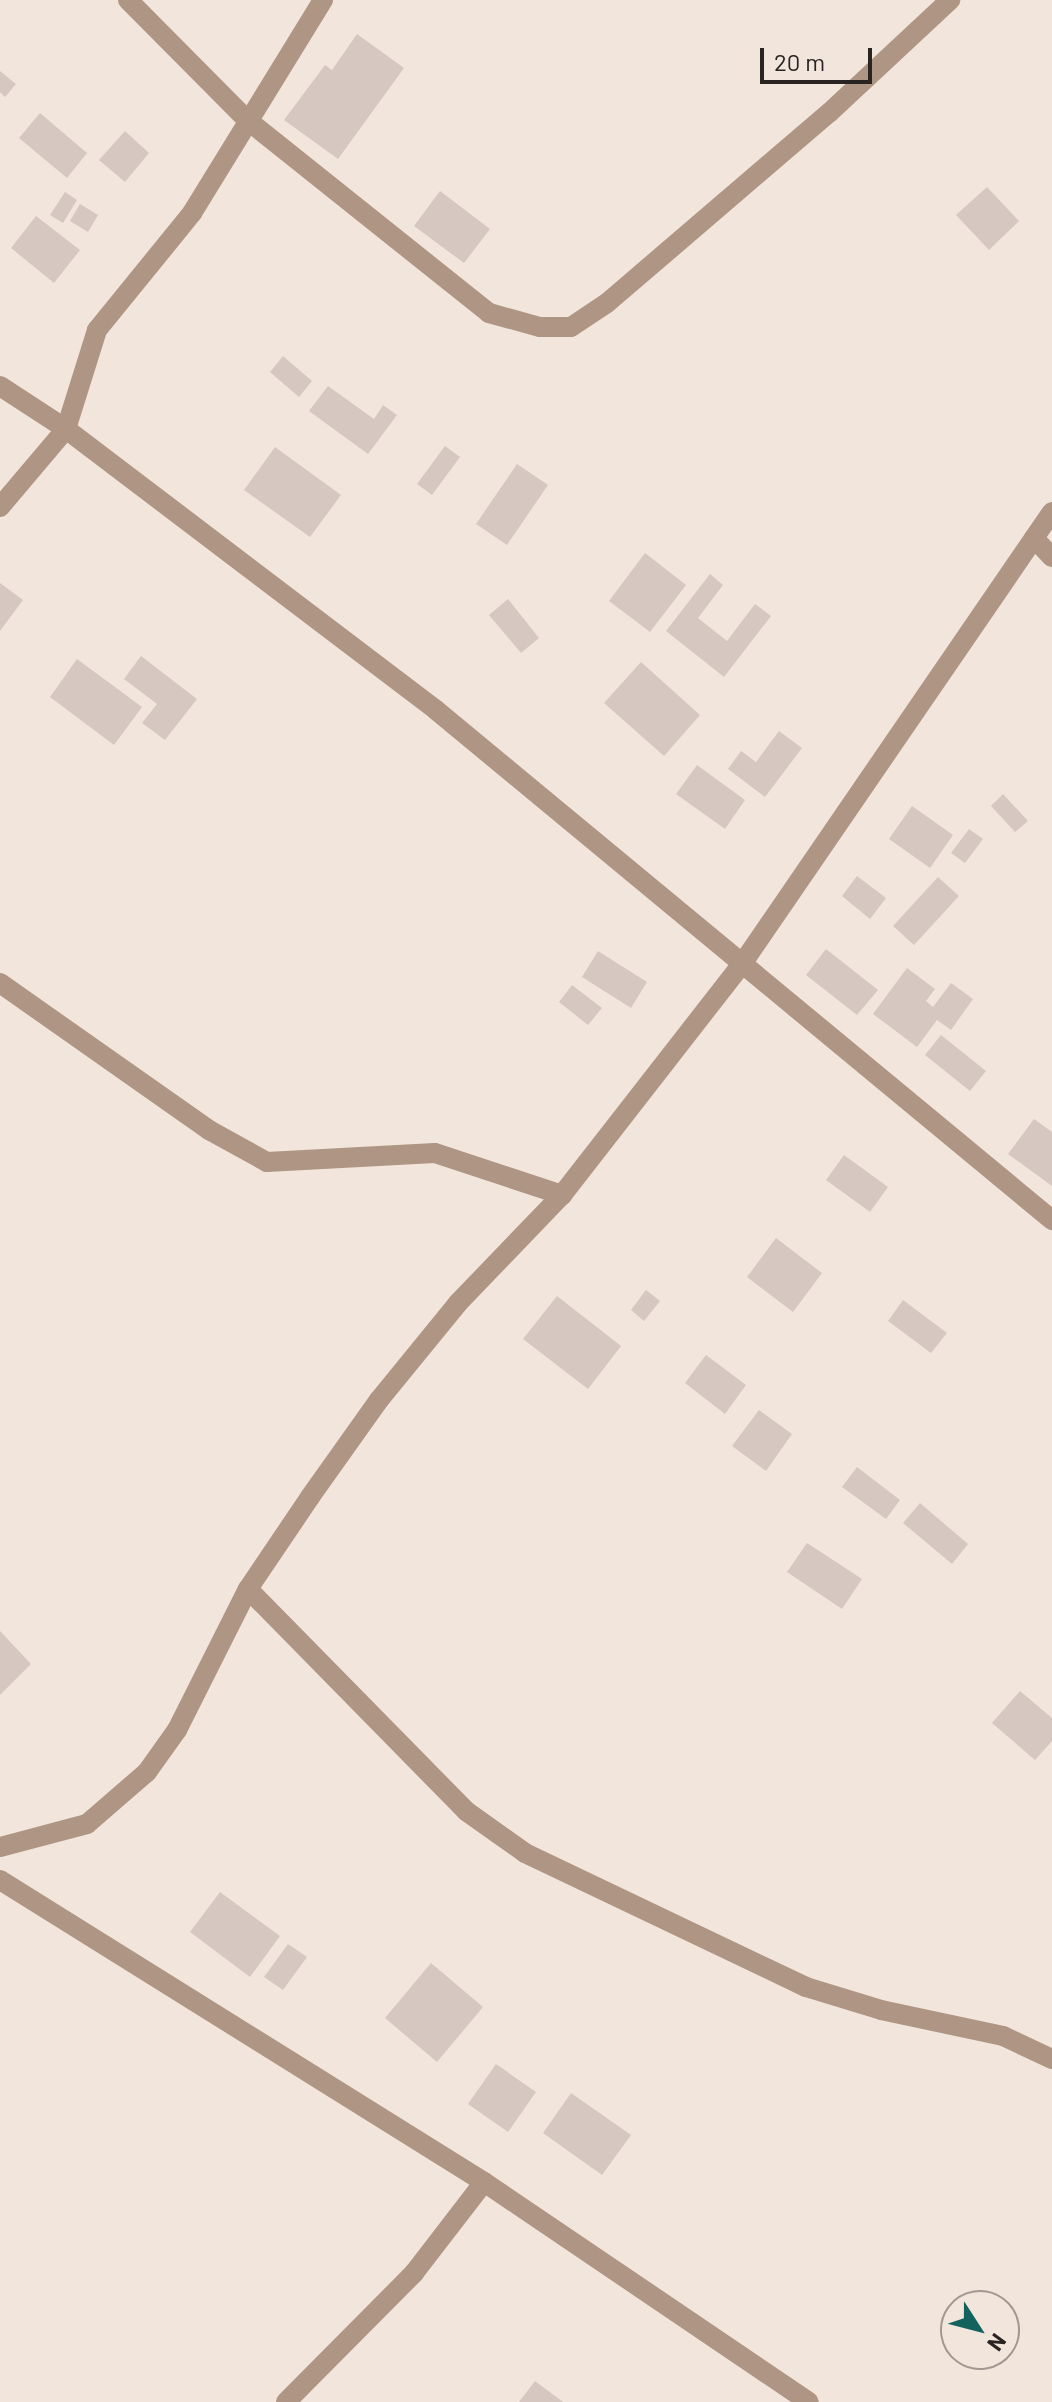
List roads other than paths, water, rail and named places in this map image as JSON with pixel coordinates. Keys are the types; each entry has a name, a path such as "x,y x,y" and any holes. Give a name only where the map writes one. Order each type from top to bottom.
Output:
{"street":[{"path":"128,0 246,119 489,313 540,327 571,327 607,303 818,122 950,0"},
{"path":"0,507 66,429 97,330 192,213 246,119 323,0"},
{"path":"0,386 66,429 436,710 1052,1220"},
{"path":"0,1847 87,1824 147,1772 177,1730 248,1589 379,1400 458,1303 562,1195 742,964 1052,512"},
{"path":"1034,538 1052,557"},
{"path":"0,983 209,1130 267,1162 435,1153 562,1195"},
{"path":"248,1589 466,1811 525,1853 806,1987 881,2010 1003,2036 1052,2059"},
{"path":"0,1880 484,2182 809,2402"},
{"path":"286,2402 414,2273 484,2182"}]}
